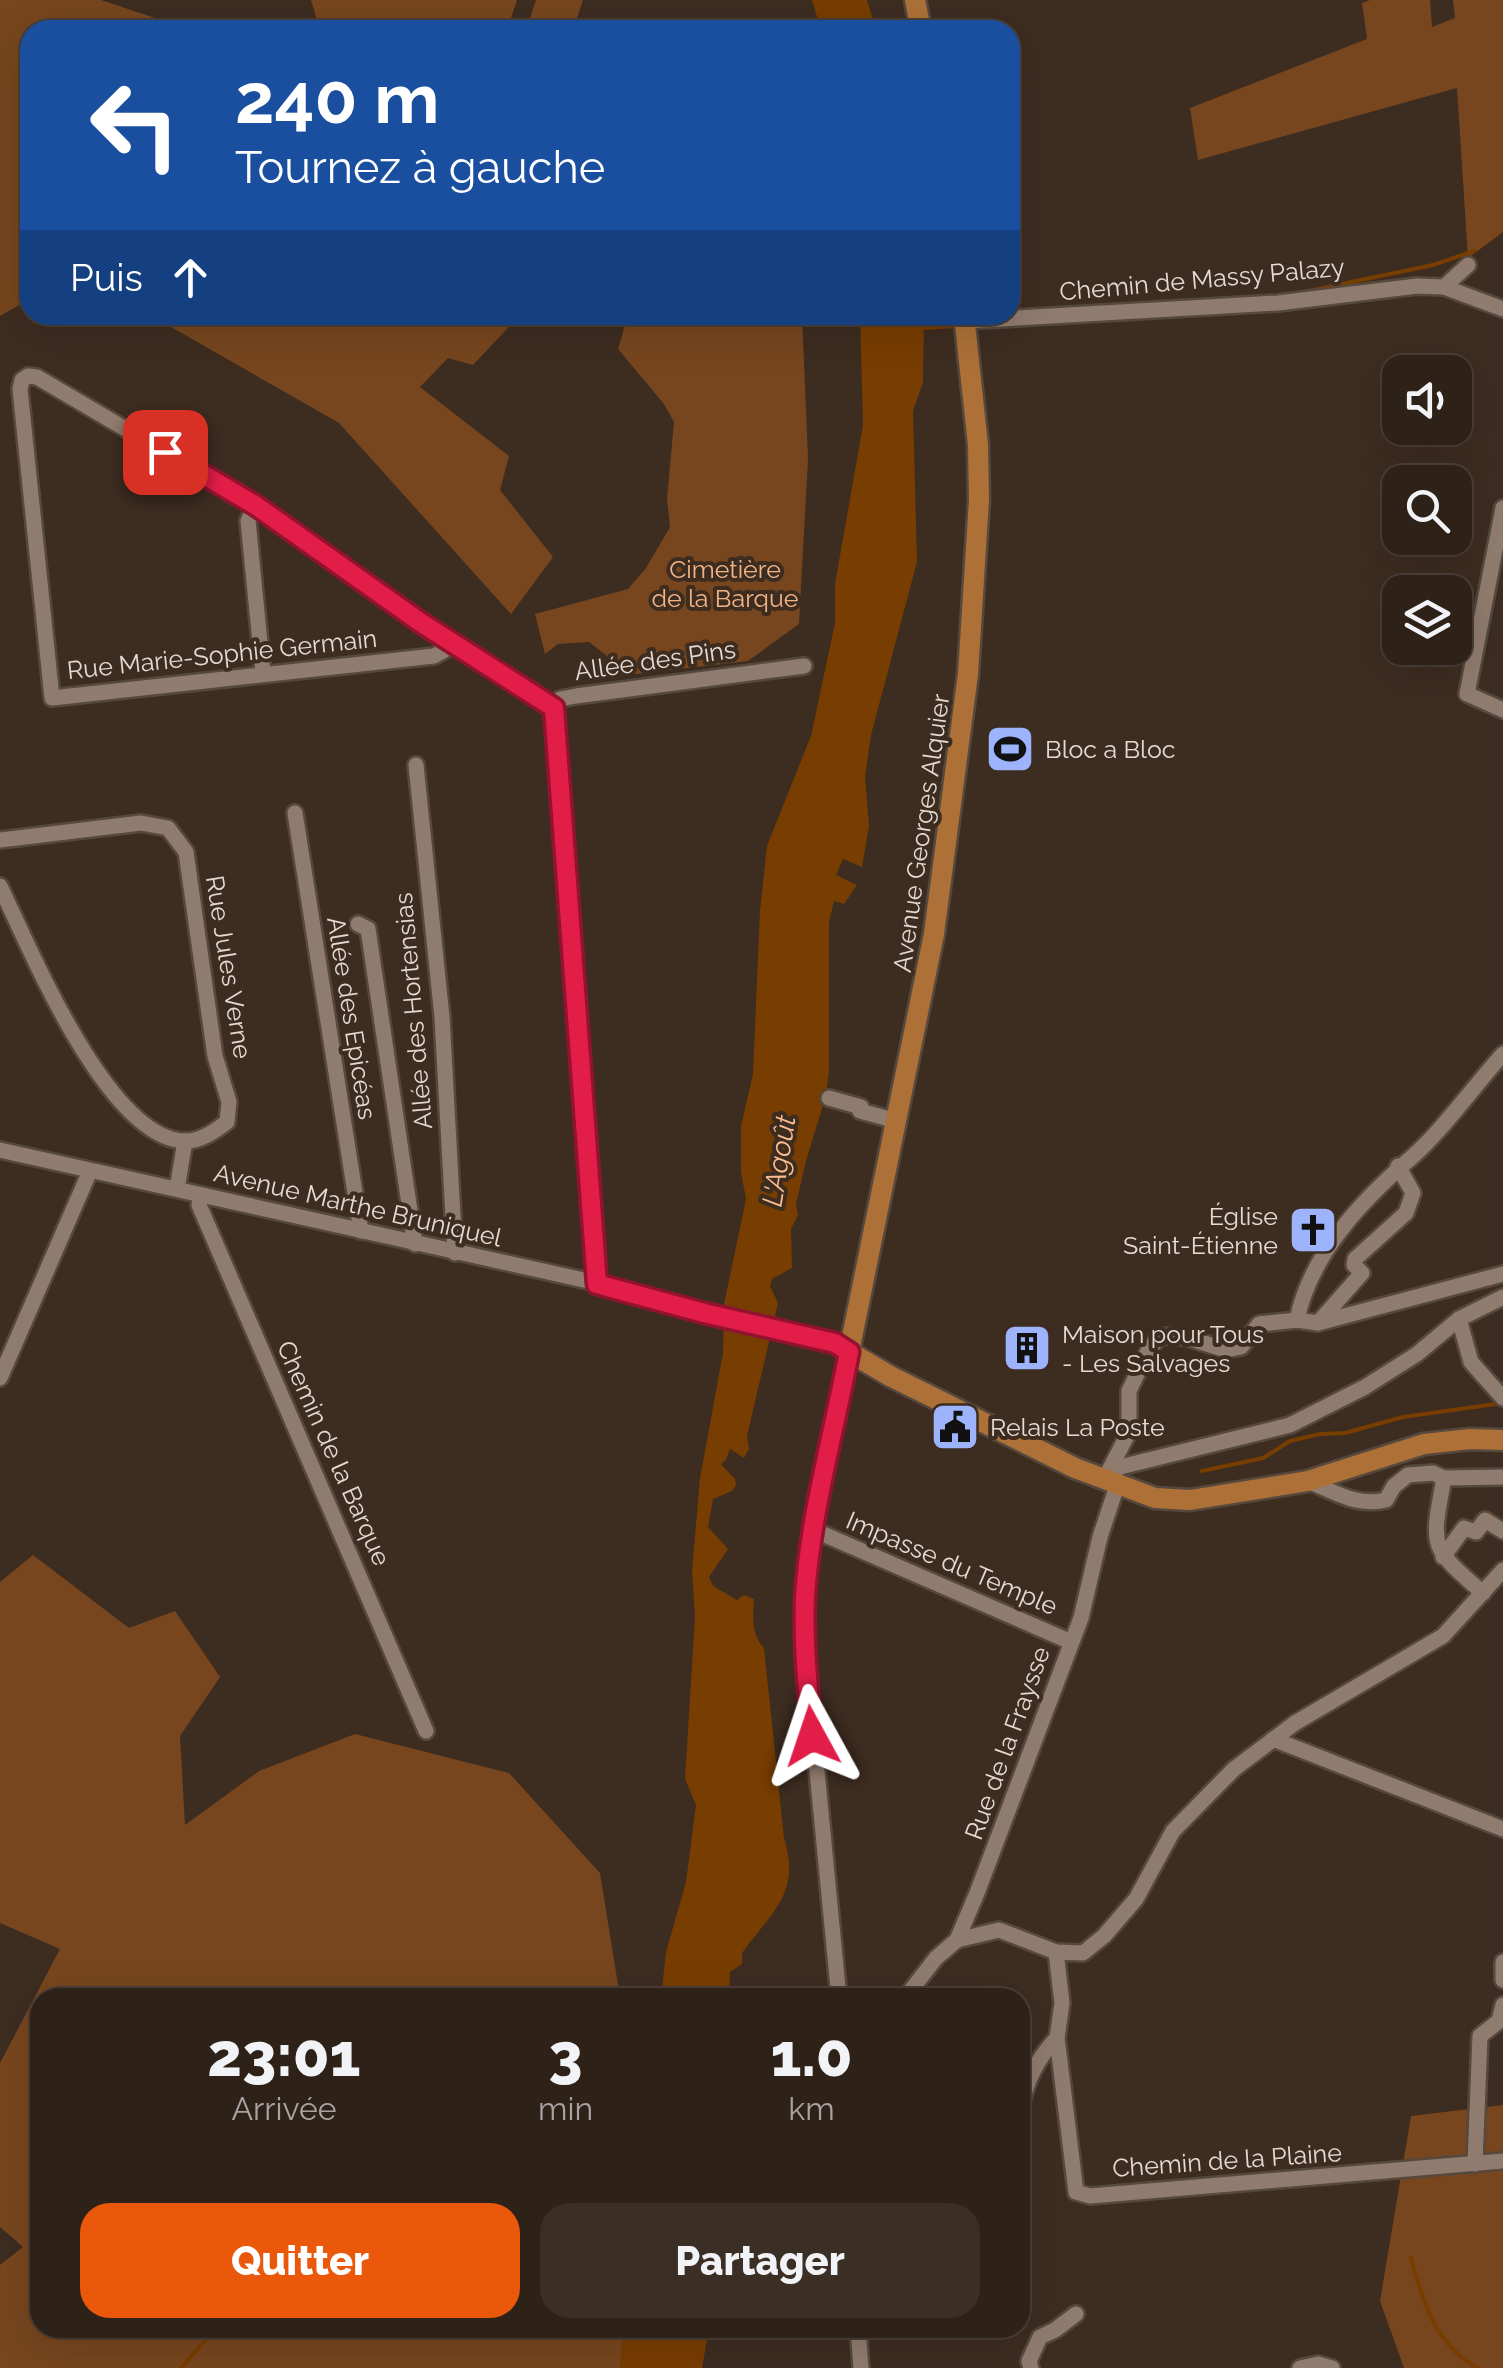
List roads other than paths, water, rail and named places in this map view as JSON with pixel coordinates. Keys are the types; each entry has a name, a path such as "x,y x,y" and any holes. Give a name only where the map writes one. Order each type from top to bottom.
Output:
{"main road":[{"name":"Avenue Georges Alquier","path":"849,1352 934,934 968,674 978,445 965,325"},
{"path":"849,1352 890,1376 1154,1498 1190,1500 1308,1481 1424,1444 1503,1440"}],"street":[{"path":"1468,265 1444,287 1503,309"},
{"name":"Chemin de Massy Palazy","path":"1020,315 1278,303 1386,288 1444,287"},
{"name":"Rue Marie-Sophie Germain","path":"255,505 37,377 24,377 20,389 52,698 434,656 454,645"},
{"path":"263,673 248,522 255,505 454,645 554,708"},
{"path":"1503,508 1467,694 1503,710"},
{"name":"Allée des Pins","path":"597,1284 554,708 560,700 576,696 804,666"},
{"name":"Allée des Hortensias","path":"416,766 442,1017 455,1253"},
{"name":"Allée des Epicéas","path":"295,812 361,1231"},
{"name":"Rue Jules Verne","path":"0,840 141,823 168,828 186,852 215,1056 229,1102 227,1122 211,1134 185,1141"},
{"path":"0,886 52,996 100,1079 126,1108 162,1134 185,1141 177,1189"},
{"path":"358,924 368,929 415,1244"},
{"path":"1503,1054 1336,1238 1303,1290 1297,1320 1318,1323 1503,1274"},
{"path":"829,1098 898,1121"},
{"name":"Avenue Marthe Bruniquel","path":"0,1150 597,1284 835,1343 849,1352"},
{"path":"1318,1323 1362,1273 1354,1265 1355,1259 1406,1214 1413,1194 1398,1166"},
{"path":"0,1378 90,1170"},
{"name":"Chemin de la Barque","path":"202,1196 199,1205 426,1731"},
{"path":"1336,1238 1355,1259"},
{"path":"1111,1477 1120,1467 1290,1425 1365,1388 1459,1320 1503,1297"},
{"name":"Rue de la Fraysse","path":"913,1988 956,1940 1005,1824 1081,1618 1111,1477 1129,1432 1128,1391 1148,1351 1160,1336 1184,1337 1226,1350 1240,1347 1258,1324 1297,1320"},
{"path":"1459,1320 1471,1362 1503,1398"},
{"path":"838,1988 804,1638 814,1530 849,1352"},
{"path":"1308,1481 1348,1500 1373,1503 1386,1500 1394,1486 1408,1475 1433,1472 1444,1478 1503,1477"},
{"path":"1444,1478 1434,1532 1443,1557 1483,1593"},
{"path":"1443,1557 1464,1528 1476,1532 1485,1520 1503,1530"},
{"name":"Impasse du Temple","path":"814,1530 1071,1642"},
{"path":"956,1940 998,1930 1056,1952 1083,1953 1104,1936 1136,1899 1173,1831 1234,1770 1354,1687 1443,1636 1503,1571"},
{"path":"1273,1740 1503,1829"},
{"name":"Chemin de la Plaine","path":"1056,1952 1062,2003 1057,2038 1076,2192 1090,2196 1503,2161"},
{"path":"1503,1962 1503,1980"},
{"path":"1475,2164 1480,2036 1499,2021 1503,2005"},
{"path":"1030,2077 1057,2038"},
{"path":"1031,2368 1029,2362 1040,2337 1076,2314"},
{"path":"859,2338 861,2368"},
{"path":"1300,2368 1318,2364 1332,2368"}],"water":[{"path":"812,0 867,0 873,20 818,20"},
{"name":"L'Agoût","path":"860,325 924,325 923,382 913,411 917,562 871,735 865,777 869,826 862,867 843,859 836,875 857,885 844,904 834,901 829,922 826,1095 806,1161 796,1204 798,1215 791,1229 792,1268 772,1279 770,1286 778,1303 747,1436 749,1449 744,1458 730,1449 721,1464 736,1485 732,1491 713,1499 708,1527 728,1549 709,1577 713,1586 737,1600 744,1595 754,1599 755,1631 764,1648 789,1873 781,1900 742,1953 742,1964 730,1972 729,1988 662,1988 666,1952 686,1882 696,1805 685,1779 695,1617 692,1571 700,1478 723,1353 724,1304 746,1199 741,1172 741,1126 753,1074 760,910 767,846 811,736 835,623 835,584 863,425"},
{"path":"622,2338 707,2338 702,2368 620,2368"}],"waterway":[{"path":"1294,294 1433,265 1474,251"},
{"path":"925,328 955,326"},
{"path":"1202,1471 1263,1458 1290,1441 1320,1434 1345,1433 1403,1417 1503,1403"},
{"path":"1411,2258 1426,2306 1441,2335 1478,2368"},
{"path":"181,2368 207,2338"}],"place":[{"name":"Bloc a Bloc","path":"1010,749"},
{"name":"Église Saint-Étienne","path":"1313,1230"},
{"name":"Maison pour Tous - Les Salvages","path":"1027,1348"},
{"name":"Relais La Poste","path":"955,1427"}],"park label":[{"name":"Cimetière de la Barque","path":"725,584"}]}
